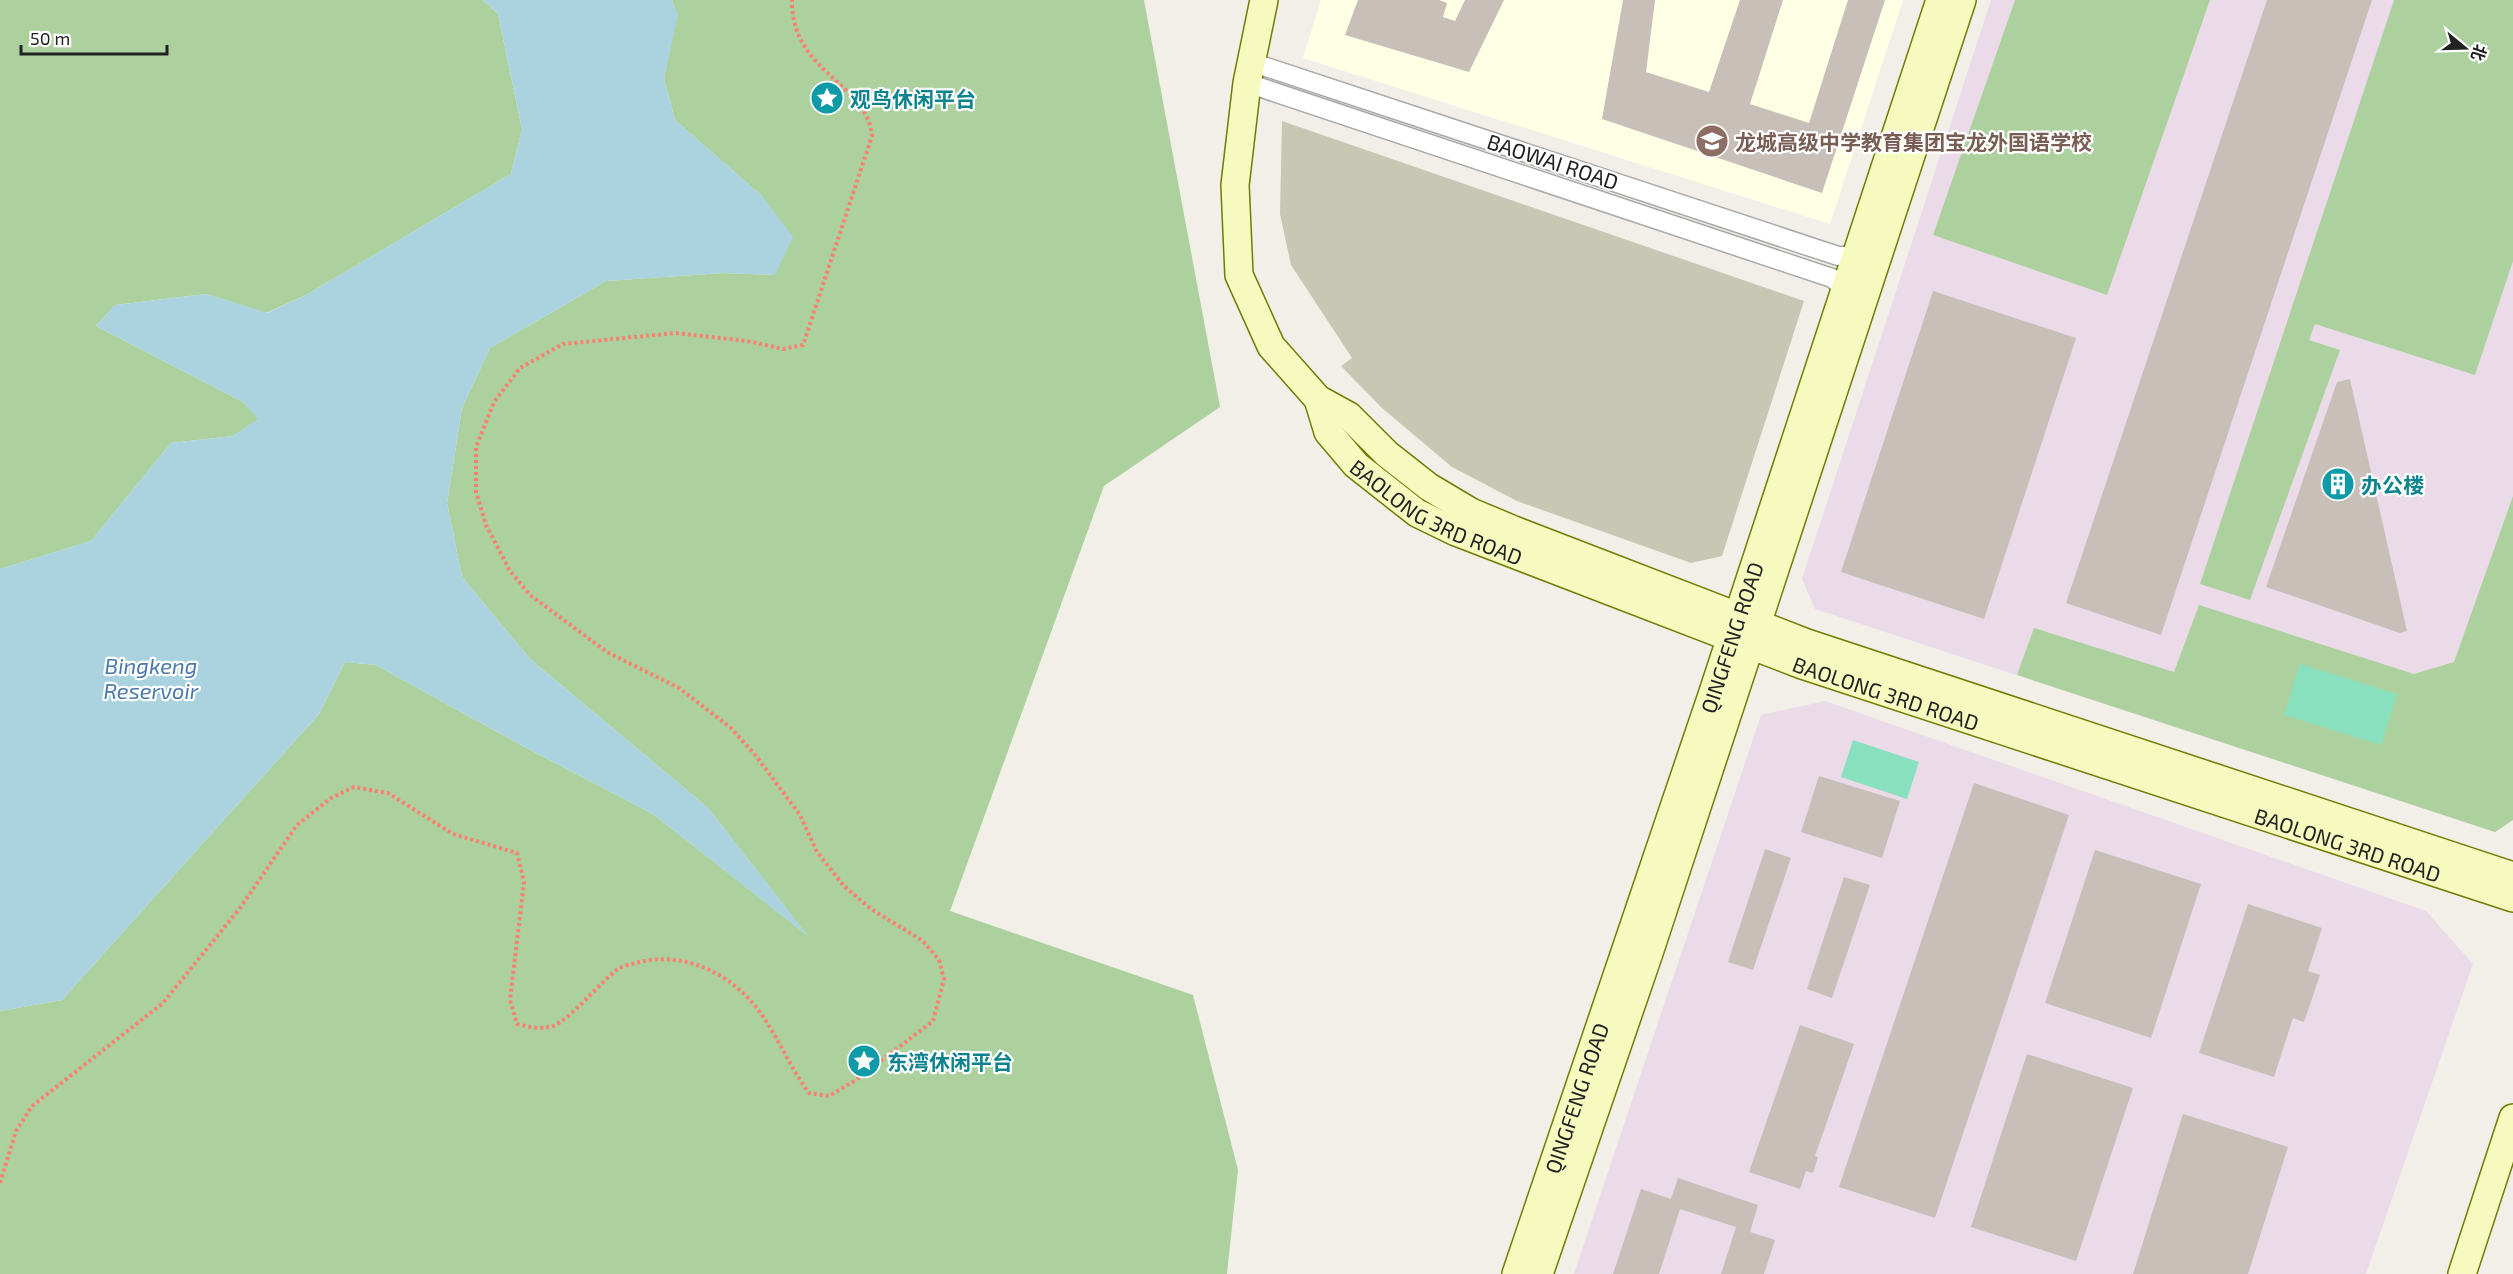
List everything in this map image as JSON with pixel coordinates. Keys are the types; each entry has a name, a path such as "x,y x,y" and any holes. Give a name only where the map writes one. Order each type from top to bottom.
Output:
{"street":[{"name":"BAOLONG 3RD ROAD","path":"1264,0 1249,72 1234,185 1239,275 1271,346 1318,399 1349,416 1387,454 1430,487 1471,512 1744,631 1813,669 2513,898"},
{"name":"QINGFENG ROAD","path":"1539,1274 1650,953 1845,290 1940,0"},
{"name":"QINGFENG ROAD","path":"1516,1274 1744,631 1962,0"},
{"name":"BAOWAI ROAD","path":"1249,72 1827,253 1838,256 1856,255"},
{"name":"BAOWAI ROAD","path":"1249,72 1832,278 1845,290"},
{"name":"BAOLONG 3RD ROAD","path":"1744,631 1818,646 2513,876"},
{"path":"2462,1274 2513,1118"}],"path":[{"path":"0,1183 15,1131 32,1106 163,1003 240,908 297,825 332,798 354,788 388,793 453,834 517,853 524,882 510,1000 517,1024 536,1028 555,1025 620,968 654,959 689,961 733,984 756,1007 809,1093 829,1096 856,1080 933,1021 944,980 939,960 923,941 871,909 844,886 818,852 800,815 756,756 731,728 680,688 607,652 530,595 510,571 490,535 476,492 476,447 494,402 520,368 563,344 675,333 747,341 783,349 804,345 872,136 870,119 858,102 832,79 806,50 792,18 792,0"}],"shaded area":[{"name":"龙城高级中学教育集团宝龙外国语学校","path":"1321,0 1903,0 1830,224 1303,58"},
{"path":"1991,0 2513,0 2513,820 2495,832 1815,609 1802,579"},
{"path":"1282,121 1804,301 1722,556 1691,563 1517,501 1452,467 1382,408 1341,366 1352,358 1291,265 1280,214"},
{"path":"1825,701 2426,911 2473,964 2366,1274 1574,1274 1761,715"}],"green space":[{"path":"0,0 483,0 498,14 522,129 511,174 306,295 266,313 206,294 115,305 96,326 243,402 259,419 233,436 171,443 91,541 0,569"},
{"path":"672,0 1144,0 1220,407 1104,486 950,911 1193,995 1238,1170 1227,1274 0,1274 0,1011 62,1000 319,714 345,662 376,665 519,744 653,814 807,935 708,808 529,658 462,577 447,503 462,408 490,348 606,281 723,273 775,275 763,197 675,120 664,78 677,15"},
{"path":"2015,0 2210,0 2107,295 1933,235"},
{"path":"2394,0 2513,0 2513,261 2475,375 2315,324 2309,340 2340,350 2250,600 2200,584"},
{"path":"2513,496 2513,820 2495,832 2017,675 2034,628 2174,672 2199,605 2414,674 2454,662"},
{"path":"2300,664 2397,694 2381,745 2284,715"},
{"path":"1853,740 1919,762 1907,799 1841,777"}],"water":[{"name":"Bingkeng Reservoir","path":"483,0 672,0 678,15 664,78 675,120 763,197 793,237 775,275 723,273 606,281 490,348 462,408 447,503 462,577 529,658 708,808 809,937 653,814 519,744 376,665 345,662 319,714 62,1000 0,1011 0,569 91,541 171,443 233,436 258,419 243,402 96,326 115,305 206,294 267,313 306,295 511,174 522,129 498,14"}],"building":[{"path":"1358,0 1439,0 1447,3 1443,17 1455,21 1465,0 1504,0 1469,72 1345,35"},
{"path":"1623,0 1655,0 1646,72 1709,92 1740,0 1783,0 1750,104 1809,123 1848,0 1885,0 1822,193 1602,119"},
{"path":"2267,0 2372,0 2161,635 2066,603"},
{"path":"1933,291 2076,338 1984,619 1841,572"},
{"name":"办公楼","path":"2350,379 2407,631 2400,633 2266,587 2337,382"},
{"path":"1819,776 1900,801 1882,858 1801,832"},
{"path":"1974,783 2069,815 1935,1218 1839,1187"},
{"path":"1765,849 1791,858 1753,970 1728,962"},
{"path":"2095,850 2201,884 2151,1038 2045,1003"},
{"path":"1844,877 1870,885 1832,998 1807,989"},
{"path":"2248,904 2322,928 2308,971 2320,975 2304,1022 2293,1018 2274,1077 2199,1053"},
{"path":"1800,1025 1854,1044 1815,1156 1818,1157 1813,1173 1806,1171 1800,1189 1749,1172"},
{"path":"2027,1054 2133,1088 2076,1261 1971,1227"},
{"path":"2183,1114 2288,1147 2248,1274 2133,1274"},
{"path":"1678,1178 1758,1205 1750,1232 1775,1240 1764,1274 1721,1274 1736,1227 1680,1209 1659,1274 1613,1274 1641,1189 1671,1199"}],"place":[{"name":"观鸟休闲平台","path":"827,98"},
{"name":"龙城高级中学教育集团宝龙外国语学校","path":"1712,141"},
{"name":"办公楼","path":"2338,484"},
{"name":"东湾休闲平台","path":"864,1061"}]}
